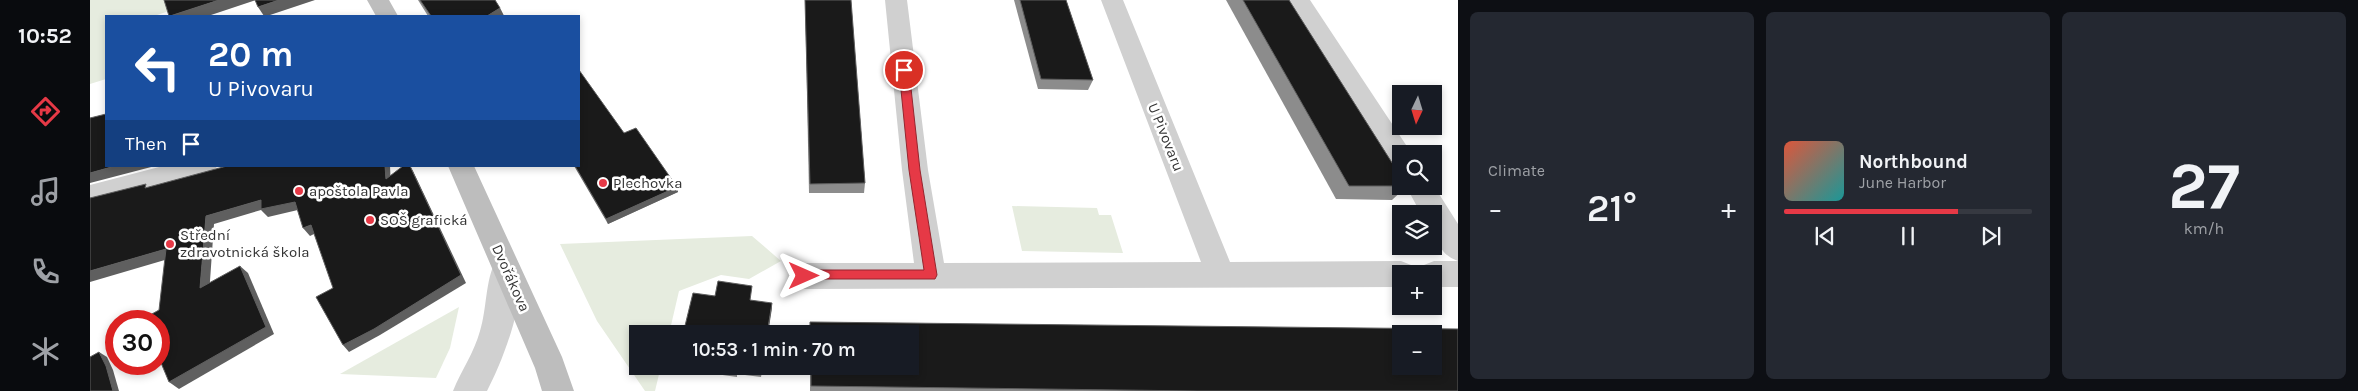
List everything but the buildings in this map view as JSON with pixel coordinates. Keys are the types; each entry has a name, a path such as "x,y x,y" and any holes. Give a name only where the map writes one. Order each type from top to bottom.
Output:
{"main road":[{"path":"378,0 386,15"},
{"name":"Dvořákova","path":"461,167 551,368 558,391"}],"street":[{"path":"896,0 915,170 931,275"},
{"name":"U Pivovaru","path":"1112,0 1220,274"},
{"path":"1299,0 1393,145"},
{"path":"90,196 200,167"},
{"path":"1425,195 1458,249"},
{"path":"469,391 483,369 496,336 504,299 506,268"},
{"path":"804,276 1392,274"},
{"path":"1442,274 1458,274"}],"shaded area":[{"path":"90,0 169,0 172,10 157,15 105,15 105,79 90,84"},
{"path":"1012,206 1097,208 1099,215 1111,215 1123,253 1022,251"},
{"path":"752,236 781,261 749,279 721,275 679,291 671,325 629,325 629,368 597,321 560,244"},
{"path":"459,307 450,348 436,378 340,374"},
{"path":"634,375 659,375 655,391 645,391"}],"place":[{"name":"Plechovka","path":"603,183"},
{"name":"apoštola Pavla","path":"299,191"},
{"name":"SOŠ grafická","path":"370,220"},
{"name":"Střední zdravotnická škola","path":"170,244"}],"route":[{"path":"804,276 931,275 915,170 904,70"}]}
